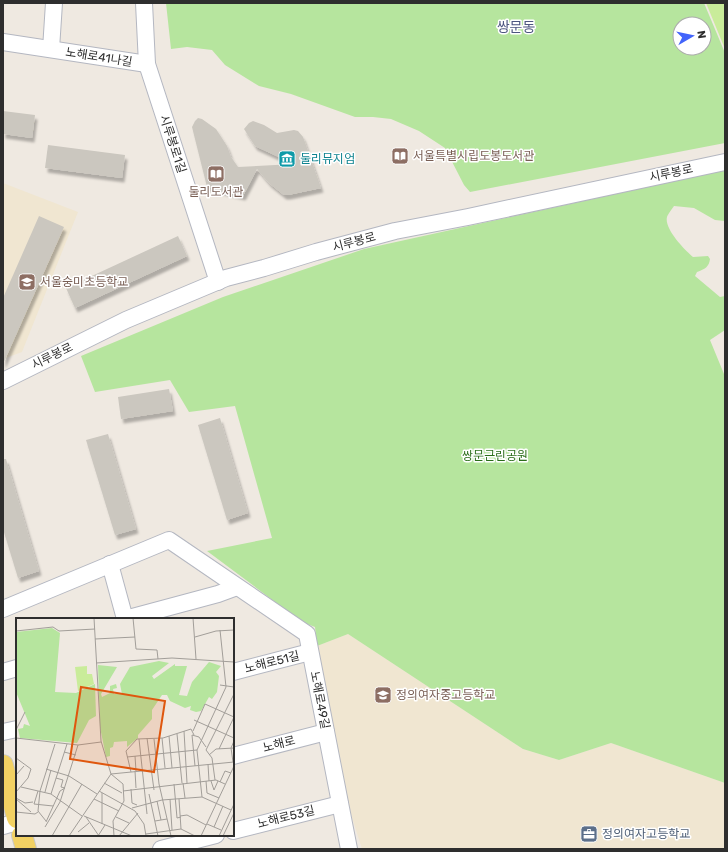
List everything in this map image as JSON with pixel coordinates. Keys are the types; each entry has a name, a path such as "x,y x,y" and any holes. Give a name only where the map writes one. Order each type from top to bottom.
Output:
{"main road":[{"path":"3,765 16,814"},
{"path":"22,836 26,849"}],"street":[{"name":"노해로41나길","path":"51,49 54,3"},
{"name":"시루봉로1길","path":"144,3 147,64 218,282"},
{"name":"노해로41나길","path":"3,42 147,64"},
{"name":"시루봉로","path":"3,380 126,320 218,282 316,252 395,231 468,217 725,162"},
{"name":"노해로49길","path":"3,608 169,540 307,634 349,849"},
{"path":"110,564 125,618"},
{"path":"129,618 218,594 237,587"},
{"name":"노해로51길","path":"234,672 310,652"},
{"path":"3,672 16,668"},
{"path":"3,732 16,729"},
{"name":"노해로","path":"234,756 326,732"},
{"name":"노해로53길","path":"234,831 340,804"},
{"path":"3,826 16,822"},
{"path":"161,849 212,836"}],"shaded area":[{"name":"서울숭미초등학교","path":"3,183 78,212 22,352 3,359"},
{"name":"정의여자중고등학교","path":"348,634 523,749 559,760 611,743 725,783 725,849 362,849 343,789 317,646"}],"green space":[{"path":"166,3 704,3 709,16 672,16 672,56 712,56 712,22 725,53 725,143 470,192 464,185 445,148 419,131 391,119 355,117 291,94 259,86 225,65 212,50 187,47 171,49"},
{"path":"706,3 725,3 725,49 712,16"},
{"name":"쌍문근린공원","path":"725,170 725,221 715,220 694,208 674,206 667,217 667,222 676,239 693,257 708,256 710,259 708,266 697,272 695,276 720,297 725,296 725,330 710,340 724,374 725,401 725,783 611,743 559,760 523,749 348,634 317,646 315,627 302,622 207,551 272,538 235,406 189,412 170,380 95,392 81,356 223,297 364,249"}],"building":[{"path":"3,111 35,115 32,138 3,134"},
{"name":"둘리뮤지엄","path":"198,118 202,119 216,129 238,167 294,164 255,146 244,129 249,123 253,121 264,125 277,133 294,130 298,131 303,137 321,188 284,195 269,183 257,169 243,196 207,187 192,127"},
{"path":"48,145 125,155 122,178 45,168"},
{"path":"39,216 64,227 3,364 3,298"},
{"path":"178,236 187,256 75,308 66,288"},
{"path":"169,389 173,411 121,419 118,397"},
{"path":"220,418 248,513 227,520 198,425"},
{"path":"108,434 136,529 115,535 86,440"},
{"path":"3,459 6,459 39,571 18,578 3,529"}],"place":[{"name":"서울특별시립도봉도서관","path":"400,156"},
{"name":"둘리뮤지엄","path":"287,159"},
{"name":"둘리도서관","path":"216,174"},
{"name":"서울숭미초등학교","path":"27,282"},
{"name":"정의여자중고등학교","path":"383,695"},
{"name":"정의여자고등학교","path":"589,834"}],"district":[{"name":"쌍문동","path":"516,27"}]}
